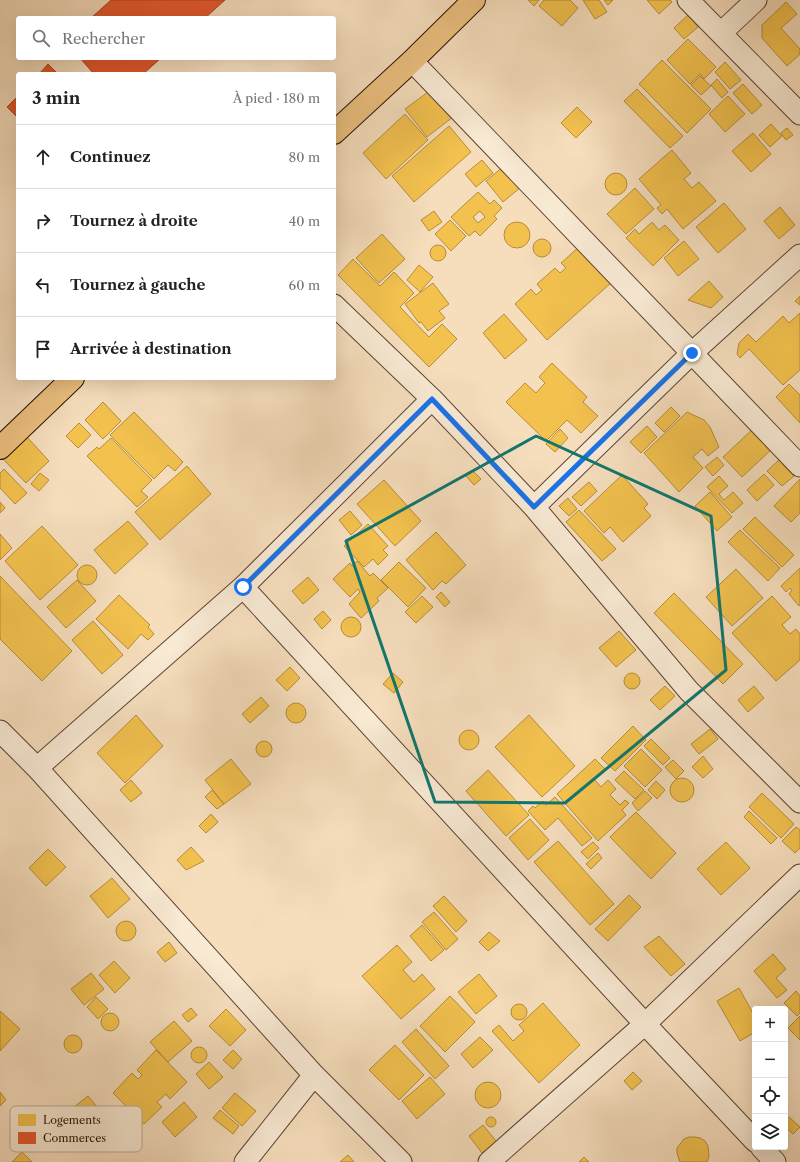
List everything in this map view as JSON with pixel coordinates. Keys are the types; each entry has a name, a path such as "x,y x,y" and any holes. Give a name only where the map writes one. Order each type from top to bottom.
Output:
{"highway":[{"path":"336,131 412,61 474,0"},
{"path":"0,448 72,380"}],"street":[{"path":"688,0 800,114"},
{"path":"721,33 756,0"},
{"path":"412,61 800,466"},
{"path":"534,507 692,353 800,255"},
{"path":"336,307 432,399 534,507 689,691 800,802"},
{"path":"37,768 243,587 432,399"},
{"path":"243,587 644,1024 752,1138"},
{"path":"0,731 37,768 314,1075 401,1162"},
{"path":"489,1162 644,1024 800,875"},
{"path":"246,1162 314,1075"},
{"path":"764,1150 775,1162"}],"highlighted area":[{"path":"536,436 711,516 726,670 565,803 435,802 346,541"}],"building: Logements":[{"path":"528,0 539,0 534,6"},
{"path":"544,0 570,0 578,8 562,26 539,6"},
{"path":"583,0 599,0 607,12 595,19"},
{"path":"604,0 613,0 608,5"},
{"path":"647,0 670,0 672,2 659,14"},
{"path":"786,2 797,14 781,28 800,49 800,54 787,66 762,38 762,25"},
{"path":"688,15 698,27 684,39 674,28"},
{"path":"688,39 716,67 704,79 700,74 690,84 667,60"},
{"path":"662,60 711,109 687,133 639,84"},
{"path":"725,62 741,80 730,89 715,72"},
{"path":"700,76 711,86 701,95 691,85"},
{"path":"717,79 728,92 722,98 711,85"},
{"path":"743,84 762,105 752,114 733,93"},
{"path":"432,89 453,117 427,137 405,109"},
{"path":"637,89 683,136 670,148 624,101"},
{"path":"728,96 745,114 725,132 709,114"},
{"path":"577,107 592,122 576,138 561,123"},
{"path":"405,114 428,140 386,179 363,153"},
{"path":"771,124 782,136 770,147 759,135"},
{"path":"449,126 471,152 414,202 392,176"},
{"path":"787,128 793,135 786,140 781,133"},
{"path":"753,133 771,154 751,172 732,151"},
{"path":"672,150 691,173 684,179 692,188 699,182 716,201 683,229 667,209 662,214 657,208 661,205 639,179"},
{"path":"482,160 493,173 476,187 465,174"},
{"path":"504,166 521,187 503,202 486,181"},
{"path":"616,173 624,176 627,184 624,192 616,195 608,192 605,184 608,176"},
{"path":"635,188 654,209 626,234 607,214"},
{"path":"478,192 490,204 494,200 502,208 494,216 497,219 480,236 475,231 469,236 451,217","holes":["480,211 485,217 478,223 473,217"]},
{"path":"724,203 746,229 718,253 696,227"},
{"path":"780,207 795,225 779,239 764,221"},
{"path":"434,211 442,222 429,231 421,220"},
{"path":"450,220 466,236 451,251 435,234"},
{"path":"517,222 526,226 530,235 526,244 517,248 508,244 504,235 508,226"},
{"path":"652,222 659,230 665,225 679,240 653,266 626,238 635,229 639,234"},
{"path":"382,234 405,259 379,283 356,258"},
{"path":"538,239 546,239 551,244 549,255 546,257 538,257 533,252 533,244"},
{"path":"684,241 699,259 678,276 664,258"},
{"path":"435,245 441,245 446,250 444,259 441,261 435,261 430,256 430,250"},
{"path":"580,246 612,282 547,340 515,304 531,289 536,295 542,290 537,284 555,268 560,273 566,268 561,263"},
{"path":"353,259 380,286 394,272 414,293 400,307 429,337 442,324 457,339 429,367 338,275"},
{"path":"419,265 433,277 420,292 407,280"},
{"path":"709,281 723,297 711,308 688,300"},
{"path":"433,283 449,304 439,311 445,318 428,331 421,322 419,323 405,304"},
{"path":"800,296 800,305 795,301"},
{"path":"800,313 800,370 783,385 749,349 740,358 737,354 739,343 748,334 756,342 783,316 789,323"},
{"path":"504,314 527,340 505,359 483,333"},
{"path":"552,363 587,397 583,402 598,416 581,433 567,420 546,441 506,402 525,383 536,393 545,383 539,377"},
{"path":"789,384 800,395 800,423 776,397"},
{"path":"103,402 121,421 103,439 85,420"},
{"path":"671,407 680,416 664,432 655,423"},
{"path":"134,412 183,462 175,471 168,465 154,479 110,435"},
{"path":"687,412 704,420 710,427 719,447 708,456 702,449 693,457 703,468 679,492 644,453"},
{"path":"79,423 91,435 78,448 66,436"},
{"path":"647,426 657,437 641,453 630,442"},
{"path":"754,428 773,448 742,477 723,457"},
{"path":"560,429 568,438 555,452 546,444"},
{"path":"27,437 49,461 26,483 3,459"},
{"path":"111,438 152,480 141,491 148,497 137,507 87,456 97,447 99,449"},
{"path":"717,457 724,465 713,476 705,467"},
{"path":"779,460 794,476 782,486 767,471"},
{"path":"187,466 211,494 160,540 135,512"},
{"path":"4,469 27,493 15,504 0,488 0,473"},
{"path":"472,470 481,479 474,485 466,476"},
{"path":"40,473 49,480 39,491 31,484"},
{"path":"764,474 774,485 757,501 747,490"},
{"path":"622,475 648,504 644,508 651,516 623,542 610,527 604,533 584,511"},
{"path":"719,476 728,486 719,494 724,500 733,492 743,503 732,513 707,487"},
{"path":"800,479 800,513 791,522 774,506"},
{"path":"384,480 421,521 395,546 357,504"},
{"path":"589,482 597,491 581,506 572,497"},
{"path":"710,492 732,517 717,531 695,506"},
{"path":"568,498 577,509 569,516 559,506"},
{"path":"0,502 5,508 0,513"},
{"path":"579,510 616,549 602,561 566,522"},
{"path":"350,511 362,525 351,535 339,520"},
{"path":"755,517 794,555 782,567 743,529"},
{"path":"128,521 148,544 115,574 94,550"},
{"path":"368,524 388,546 383,550 388,555 378,565 373,559 364,567 344,546"},
{"path":"42,526 78,565 40,600 5,561"},
{"path":"740,530 780,568 768,581 728,542"},
{"path":"436,532 466,565 446,584 442,581 433,590 406,560"},
{"path":"0,534 12,548 0,560"},
{"path":"357,561 370,576 373,573 388,588 377,598 379,601 361,618 349,604 360,592 358,589 350,597 333,579 350,563 352,566"},
{"path":"399,562 426,588 408,607 381,580"},
{"path":"87,565 94,568 97,575 94,582 87,585 80,582 77,575 80,568"},
{"path":"800,568 799,606 789,594 792,590 790,588 786,592 781,586"},
{"path":"736,569 763,598 732,626 706,597"},
{"path":"0,576 72,651 42,681 0,639"},
{"path":"308,577 319,590 303,604 292,591"},
{"path":"77,580 96,601 66,628 47,607"},
{"path":"441,592 450,602 445,607 436,597"},
{"path":"674,593 743,664 723,684 654,613"},
{"path":"119,595 150,625 148,627 154,634 148,640 141,634 128,649 96,619"},
{"path":"422,596 433,607 416,623 405,612"},
{"path":"772,596 791,617 782,625 790,634 796,629 800,634 800,660 776,681 732,633"},
{"path":"323,611 331,620 322,629 314,619"},
{"path":"351,617 358,620 361,627 358,634 351,637 344,634 341,627 344,620"},
{"path":"93,621 123,655 102,674 72,640"},
{"path":"619,631 636,650 616,667 599,648"},
{"path":"290,667 300,678 287,691 276,680"},
{"path":"393,673 403,682 394,693 383,684"},
{"path":"629,673 635,673 640,678 638,687 635,689 629,689 624,684 624,678"},
{"path":"665,686 675,696 660,710 650,700"},
{"path":"754,686 764,698 748,712 738,700"},
{"path":"261,697 269,706 250,723 242,714"},
{"path":"292,703 300,703 306,709 306,717 300,723 292,723 286,717 286,709"},
{"path":"136,715 163,746 125,783 97,753"},
{"path":"529,715 575,766 542,797 495,747"},
{"path":"633,726 646,740 615,771 601,758"},
{"path":"710,729 718,739 699,754 691,744"},
{"path":"469,730 476,733 479,740 476,747 469,750 462,747 459,740 462,733"},
{"path":"651,739 670,758 663,765 644,746"},
{"path":"261,741 267,741 272,746 270,755 267,757 261,757 256,752 256,746"},
{"path":"641,749 662,770 645,787 624,766"},
{"path":"703,756 713,769 703,778 692,767"},
{"path":"231,759 251,784 224,804 205,780"},
{"path":"595,759 605,769 594,779 601,787 608,780 616,789 610,795 620,805 625,800 629,803 622,810 626,815 598,841 557,794"},
{"path":"673,760 684,771 676,779 665,767"},
{"path":"488,770 529,815 506,836 466,791"},
{"path":"624,771 644,790 635,799 615,780"},
{"path":"682,778 691,781 694,790 691,799 682,802 673,799 670,790 673,781"},
{"path":"131,780 142,793 131,802 120,790"},
{"path":"656,781 665,790 657,799 648,790"},
{"path":"212,790 224,804 217,809 205,797"},
{"path":"645,791 652,798 638,811 632,803"},
{"path":"762,793 794,824 781,838 749,807"},
{"path":"555,797 592,838 582,846 558,818 545,830 528,811 533,806 535,808 543,801 546,805"},
{"path":"749,811 777,838 771,844 744,817"},
{"path":"636,812 676,853 651,879 610,837"},
{"path":"211,814 218,822 206,833 199,826"},
{"path":"530,819 549,840 528,860 509,838"},
{"path":"796,827 800,830 800,848 795,853 782,841"},
{"path":"558,841 614,904 590,925 534,862"},
{"path":"593,842 599,848 588,859 581,852"},
{"path":"726,842 750,868 721,895 697,869"},
{"path":"191,847 204,861 186,870 177,860"},
{"path":"48,849 66,867 46,886 29,868"},
{"path":"598,853 602,858 591,869 586,864"},
{"path":"112,878 130,899 108,918 90,896"},
{"path":"629,895 641,907 608,941 595,929"},
{"path":"444,896 467,921 456,932 433,906"},
{"path":"434,912 458,939 446,950 422,922"},
{"path":"126,921 133,924 136,931 133,938 126,941 119,938 116,931 119,924"},
{"path":"422,925 444,950 431,961 410,936"},
{"path":"489,932 500,941 488,951 479,942"},
{"path":"659,936 685,964 671,976 644,947"},
{"path":"169,942 177,953 165,962 157,952"},
{"path":"397,945 412,962 403,970 414,982 422,974 435,989 401,1019 362,976"},
{"path":"773,954 786,969 776,978 787,990 777,998 754,971"},
{"path":"114,961 130,978 115,993 99,975"},
{"path":"91,973 104,989 84,1005 71,989"},
{"path":"479,974 497,996 476,1014 458,992"},
{"path":"739,988 752,1012 752,1034 740,1041 717,1001"},
{"path":"796,991 800,996 800,1013 797,1016 784,1003"},
{"path":"450,996 475,1022 445,1052 420,1026"},
{"path":"96,997 108,1009 98,1019 87,1007"},
{"path":"543,1003 580,1045 539,1083 492,1031 499,1025 513,1041 524,1031 519,1025"},
{"path":"519,1004 525,1006 527,1012 525,1018 519,1020 513,1018 511,1012 513,1006"},
{"path":"191,1008 197,1015 188,1022 182,1015"},
{"path":"226,1009 246,1030 230,1046 209,1026"},
{"path":"0,1011 20,1029 0,1051"},
{"path":"110,1013 116,1016 119,1022 116,1028 110,1031 104,1028 101,1022 104,1016"},
{"path":"800,1016 800,1040 788,1028"},
{"path":"174,1021 192,1041 168,1062 150,1042"},
{"path":"416,1029 449,1066 435,1079 402,1042"},
{"path":"73,1035 79,1038 82,1044 79,1050 73,1053 67,1050 64,1044 67,1038"},
{"path":"480,1037 493,1050 473,1068 461,1054"},
{"path":"395,1045 424,1075 399,1100 369,1070"},
{"path":"196,1047 202,1047 207,1052 205,1061 202,1063 196,1063 191,1058 191,1052"},
{"path":"156,1050 187,1082 170,1099 166,1094 157,1102 162,1107 144,1124 142,1122 142,1106 126,1106 113,1093 132,1073 138,1079 142,1075 137,1070"},
{"path":"233,1050 242,1059 233,1069 223,1060"},
{"path":"209,1062 223,1077 209,1089 196,1074"},
{"path":"633,1072 642,1081 632,1090 624,1081"},
{"path":"430,1077 445,1094 417,1119 402,1101"},
{"path":"488,1082 497,1086 501,1095 497,1104 488,1108 479,1104 475,1095 479,1086"},
{"path":"0,1092 6,1100 0,1106"},
{"path":"235,1093 256,1111 242,1126 222,1108"},
{"path":"88,1096 96,1106 75,1106"},
{"path":"184,1102 197,1117 175,1137 162,1122"},
{"path":"220,1110 239,1126 233,1134 213,1118"},
{"path":"489,1117 493,1117 495,1118 495,1126 489,1127 486,1124 486,1120"},
{"path":"789,1117 800,1127 793,1134 788,1130"},
{"path":"483,1125 497,1142 482,1153 469,1136"},
{"path":"689,1137 700,1138 705,1141 708,1146 709,1156 707,1162 680,1162 677,1148 684,1139"},
{"path":"22,1152 32,1162 12,1162"},
{"path":"348,1155 354,1162 340,1162"},
{"path":"584,1157 589,1162 579,1162"}],"building: Commerces":[{"path":"111,0 225,0 207,16 93,16"},
{"path":"82,60 159,60 145,72 92,72"},
{"path":"48,64 56,72 41,72"},
{"path":"16,98 16,116 7,107"}],"route":[{"path":"243,587 432,399 534,507 692,353"}]}
